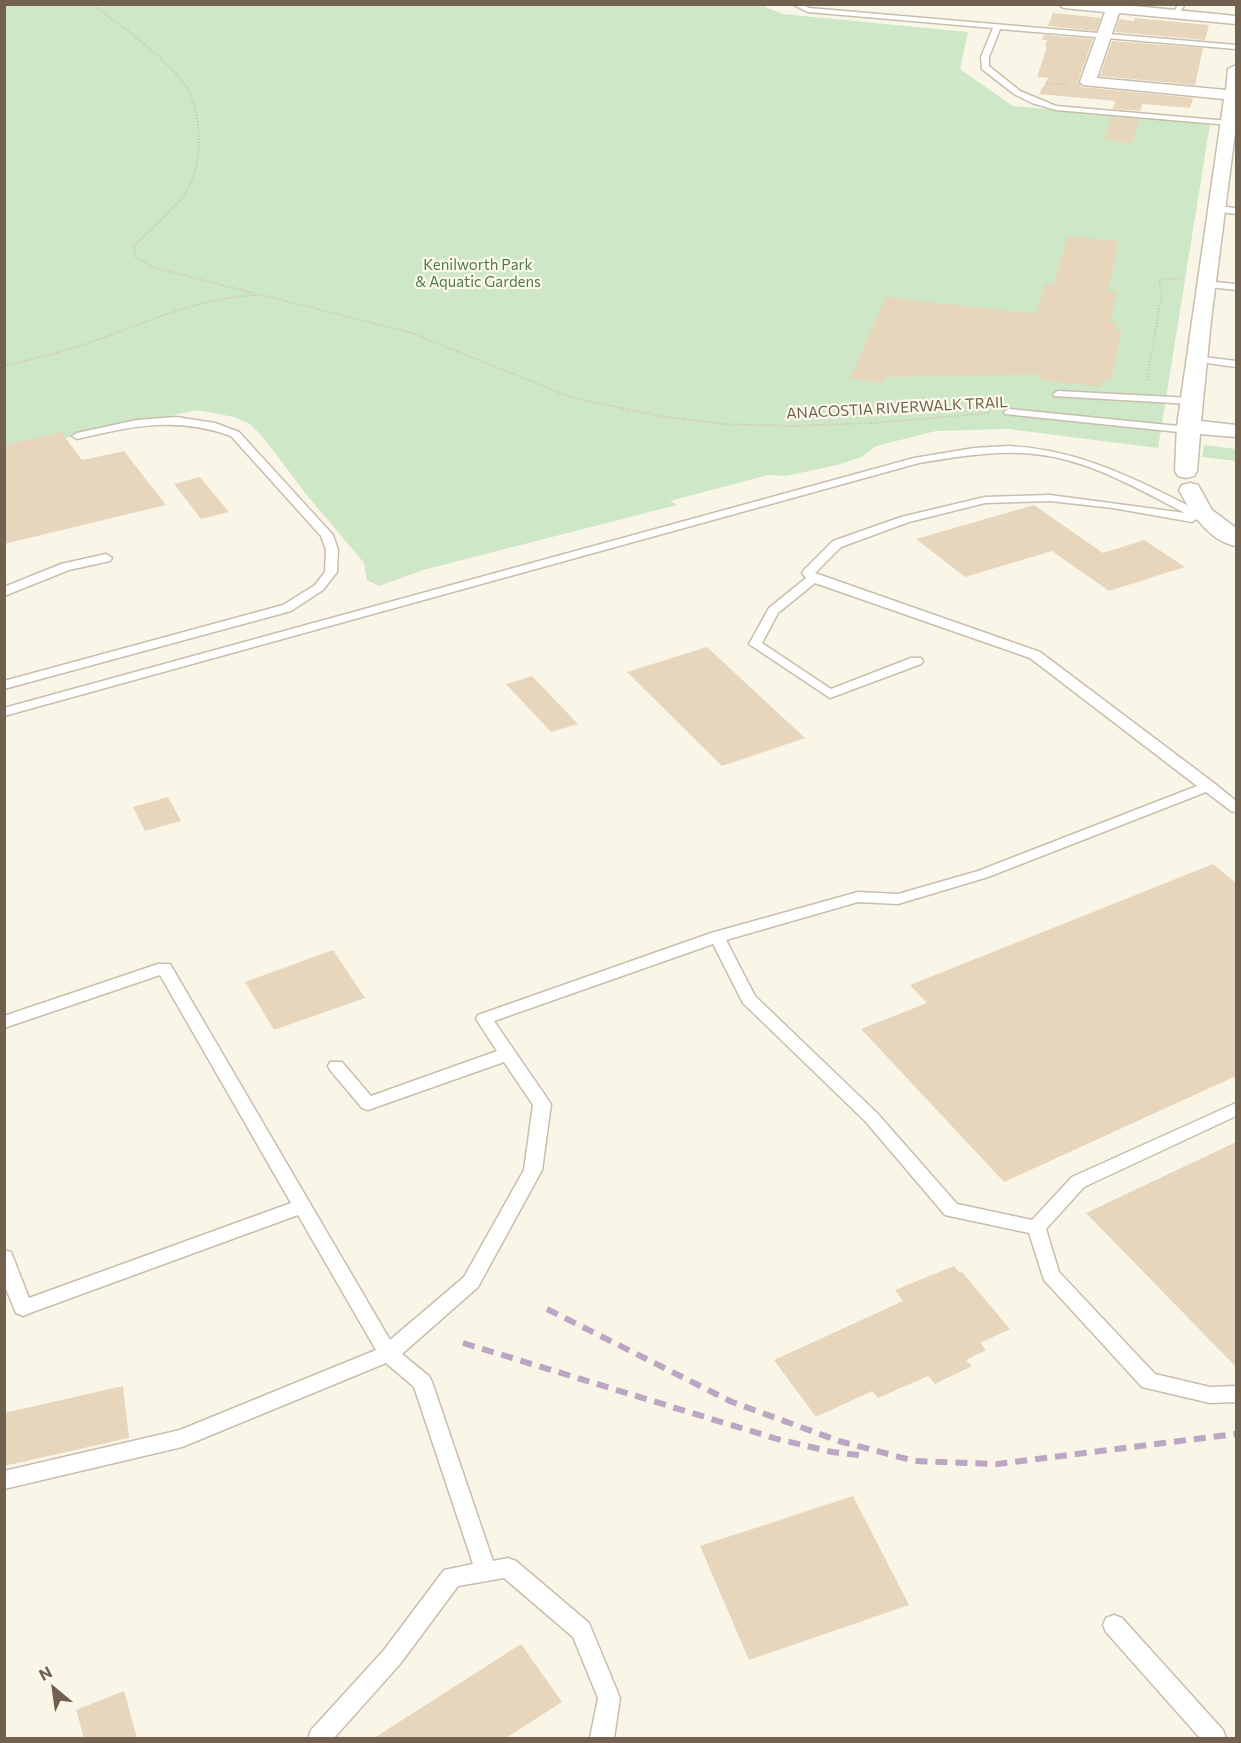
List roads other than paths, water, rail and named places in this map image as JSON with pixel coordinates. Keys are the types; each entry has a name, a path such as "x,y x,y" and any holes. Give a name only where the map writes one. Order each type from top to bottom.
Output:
{"street":[{"path":"1064,4 1113,9 1180,10 1236,20"},
{"path":"1113,9 1088,82 1235,81"},
{"path":"1095,62 1115,63"},
{"path":"1215,72 1235,81"},
{"path":"1235,81 1229,123 1231,153 1229,184 1217,210 1205,284 1191,401 1188,428 1188,481 1199,509 1209,520 1236,539"},
{"path":"1188,428 1236,431"}],"lane":[{"path":"795,4 808,10 1236,47"},
{"path":"997,28 986,57 985,67 1019,96 1034,103 1056,108 1229,123"},
{"path":"1217,210 1236,211"},
{"path":"1205,284 1236,287"},
{"path":"1196,359 1236,364"},
{"path":"1058,394 1191,401"},
{"path":"1009,412 1188,428"},
{"path":"4,685 287,608 318,588 333,570 334,553 327,536 251,449 235,434 215,425 198,421 149,421 77,436"},
{"path":"4,712 918,460 968,452 1010,449 1056,454 1090,464 1209,520"},
{"path":"1209,520 1050,498 985,500 905,519 837,544 808,573 813,578 1035,655 1236,808"},
{"path":"4,592 65,567 106,558"},
{"path":"813,578 772,611 755,644 830,694 915,662"},
{"path":"4,1480 182,1438 388,1354 471,1282 533,1170 542,1104 484,1019 717,937 858,897 898,899 983,874 1209,786"},
{"path":"717,937 749,999 871,1117 951,1210 1036,1228"},
{"path":"4,1023 165,968 388,1354 422,1382 486,1572"},
{"path":"336,1066 368,1104 508,1054"},
{"path":"1036,1228 1078,1182 1236,1109"},
{"path":"4,1257 23,1308 302,1206"},
{"path":"1036,1228 1051,1275 1149,1381 1210,1395 1236,1394"},
{"path":"319,1738 392,1657 452,1577 508,1568 581,1630 609,1698 602,1738"},
{"path":"1114,1625 1215,1738"}],"railway":[{"path":"547,1309 732,1402 839,1441 915,1461 997,1464 1236,1434"},
{"path":"463,1343 777,1439 832,1452 867,1456"}],"park label":[{"name":"Kenilworth Park & Aquatic Gardens","path":"478,274"}]}
